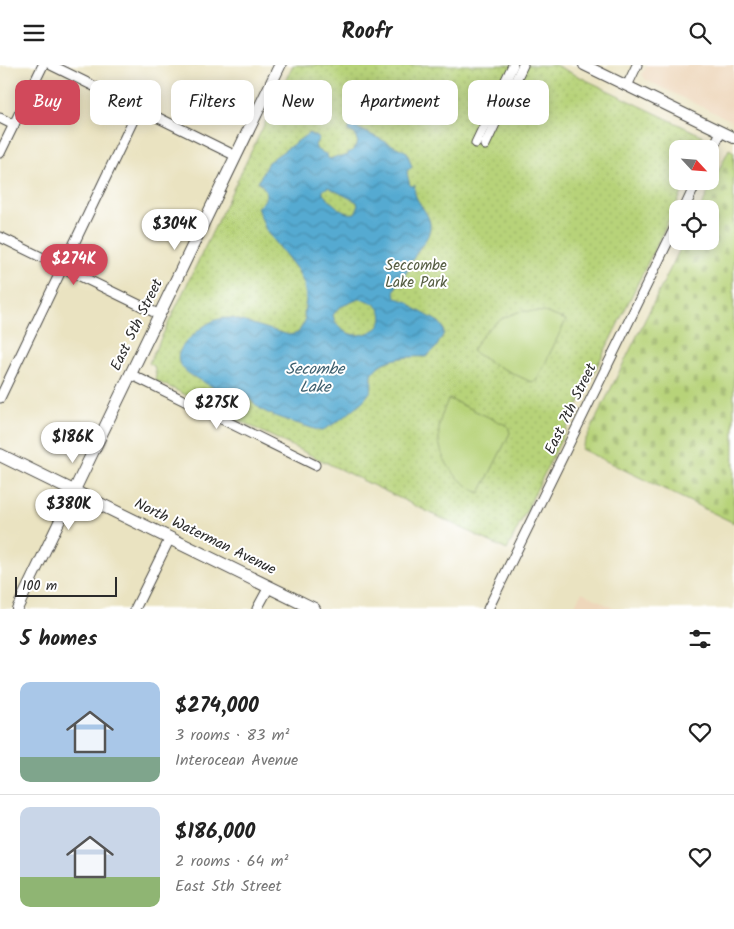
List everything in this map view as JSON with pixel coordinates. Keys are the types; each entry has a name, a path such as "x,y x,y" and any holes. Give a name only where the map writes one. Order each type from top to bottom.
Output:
{"main road":[{"name":"East 5th Street","path":"74,491 280,65"},
{"name":"North Waterman Avenue","path":"0,455 314,609"}],"street":[{"path":"0,153 43,65"},
{"path":"51,65 90,84"},
{"path":"513,65 481,144 523,65"},
{"path":"584,65 734,138"},
{"path":"627,86 637,65"},
{"path":"0,119 14,125"},
{"path":"161,119 236,156"},
{"path":"0,398 131,125"},
{"path":"717,140 721,132"},
{"path":"0,237 158,314"},
{"name":"East 7th Street","path":"488,609 669,239"},
{"path":"130,374 314,465"},
{"path":"17,609 74,491"},
{"path":"135,609 170,538"},
{"path":"257,609 268,587"}],"shaded area":[{"path":"647,65 734,65 734,122 646,80 642,74"},
{"path":"582,592 615,609 573,609"}],"green space":[{"name":"Seccombe Lake Park","path":"293,65 555,65 703,136 704,140 669,140 669,190 684,190 679,200 669,200 669,220 507,550 155,380 154,366 149,363 264,125 332,125 332,80 286,80"},
{"path":"729,149 734,152 734,523 581,449 680,250 719,250 719,200 704,200 709,190 719,190 719,170"},
{"path":"522,311 544,312 566,320 537,380 531,382 491,363 472,351 481,337 498,321"},
{"path":"449,399 508,426 510,433 480,493 456,476 442,453 439,427 442,413"}],"water":[{"name":"Secombe Lake","path":"351,125 407,152 412,167 407,171 410,185 415,185 416,196 428,217 430,228 427,238 394,293 397,298 408,302 414,308 439,322 443,327 444,333 436,348 426,357 397,359 378,367 373,373 371,390 363,401 341,419 320,431 269,413 260,409 248,398 231,395 197,379 180,365 178,360 182,347 189,339 209,323 219,319 232,318 289,335 298,333 305,321 306,298 304,284 298,271 266,230 257,207 263,202 266,195 264,188 258,182 268,162 309,133 319,138 315,145 317,150 326,154 330,159 348,155 352,151 358,143 355,134 348,131","holes":["328,187 357,202 358,207 355,213 346,212 333,204 323,194 323,190","359,299 376,305 381,312 380,324 375,329 368,333 355,335 344,331 335,322 333,315 340,307"]}]}
